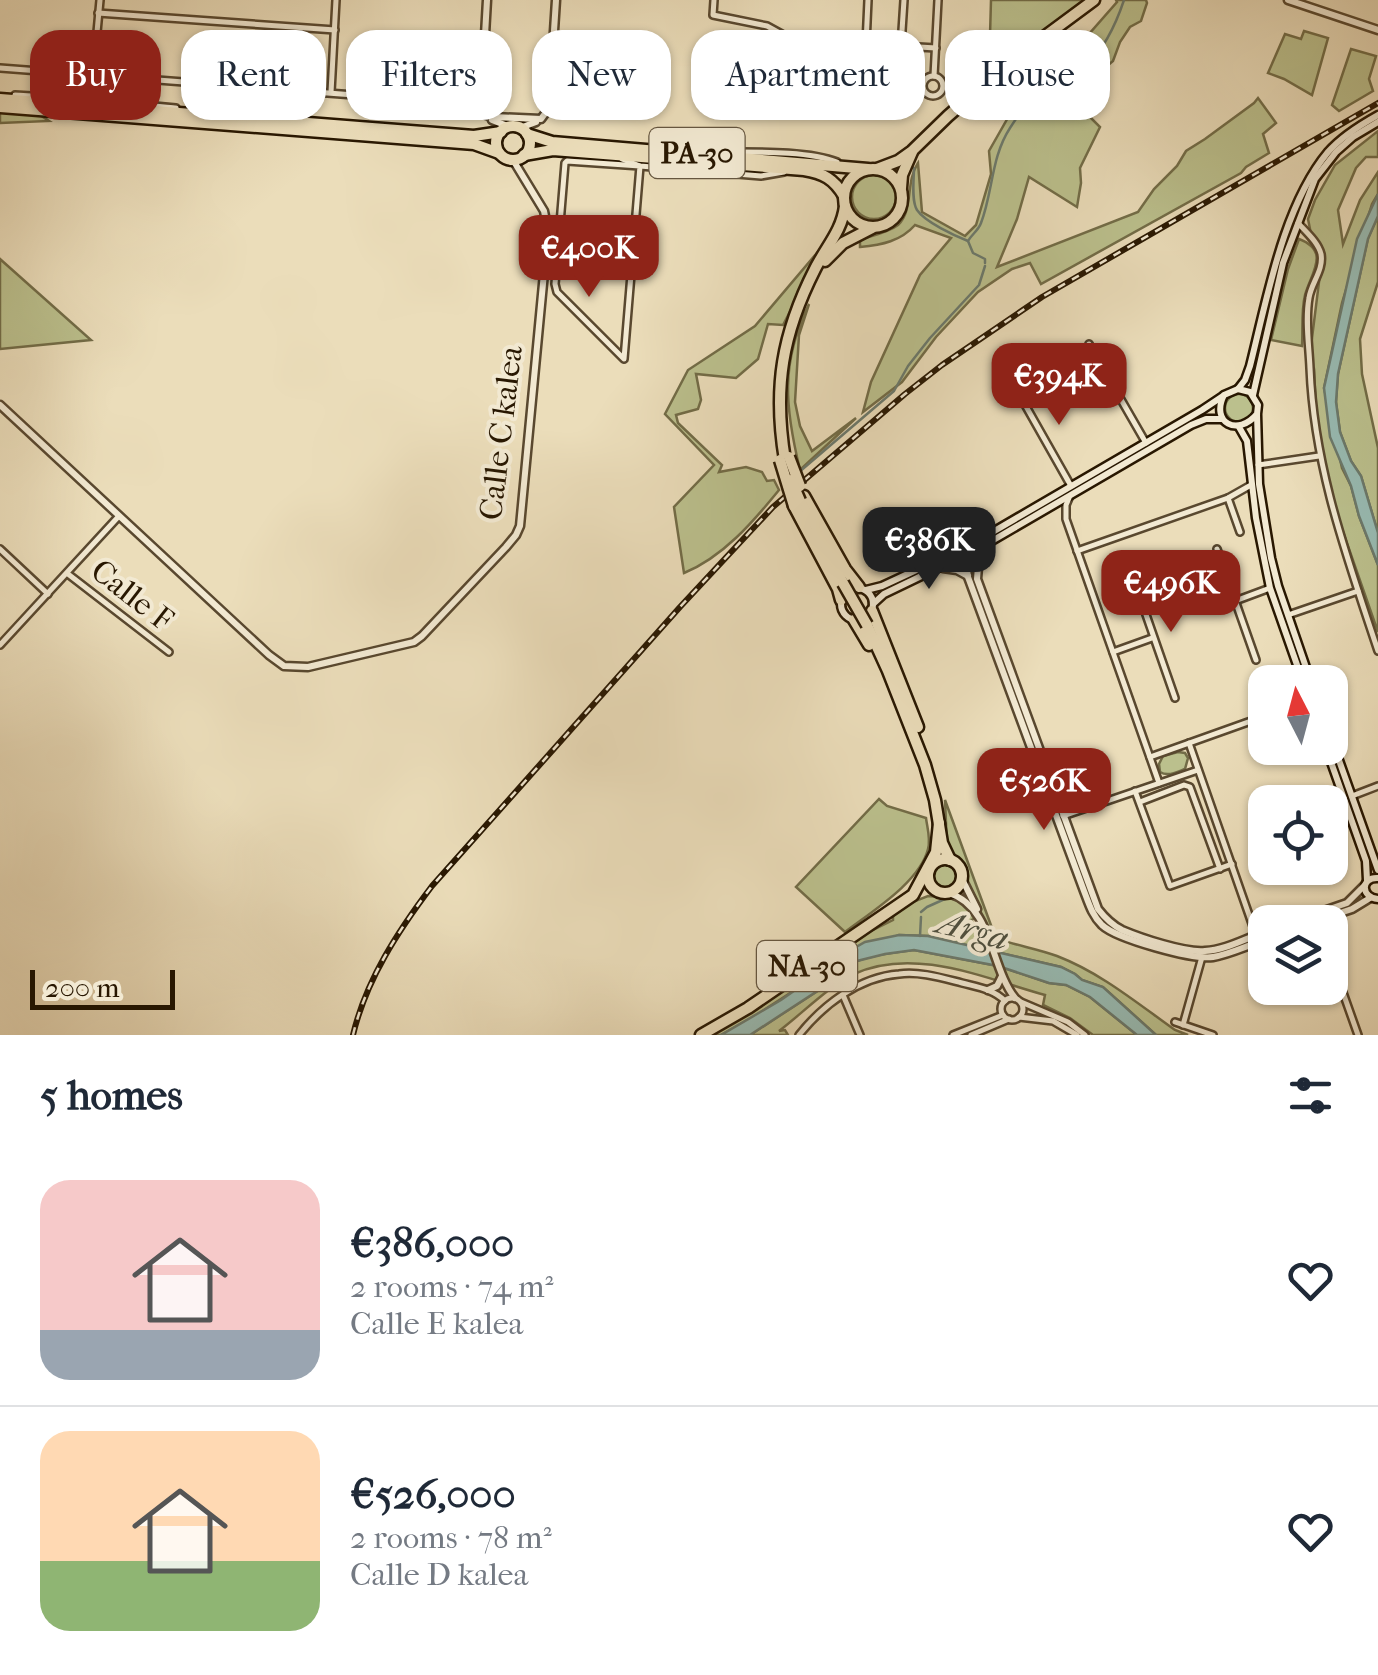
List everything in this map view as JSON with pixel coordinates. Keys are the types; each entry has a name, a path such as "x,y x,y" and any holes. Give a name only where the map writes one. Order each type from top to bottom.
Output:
{"highway":[{"path":"845,201 851,179 898,161 912,151 1005,66 1094,0"},
{"name":"PA-30","path":"0,97 181,112"},
{"path":"0,107 474,144 508,159 519,157 530,145 514,130 496,142 499,153"},
{"name":"PA-30","path":"275,120 474,136 514,130 552,142 872,169"},
{"name":"PA-30","path":"519,157 553,150 804,170 826,176 839,188 857,222 876,227"},
{"path":"876,227 899,211 902,175 912,151"},
{"path":"872,169 889,173 901,188"},
{"name":"NA-30","path":"701,1035 748,1008 913,895 936,852 939,831 925,765 888,671 800,501 785,459 781,432 778,398 785,347 809,281 842,225 845,201"},
{"name":"NA-30","path":"809,281 843,243 876,227"},
{"path":"778,398 776,419 785,459"},
{"path":"800,501 862,589"},
{"path":"800,501 841,600"},
{"path":"872,608 935,774 942,805 939,831"},
{"path":"854,620 866,637 899,714 929,793 942,843 950,860 958,866 962,880 949,893 913,895"},
{"path":"936,892 929,882 930,868 936,861 950,860"}],"street":[{"path":"97,30 100,0"},
{"path":"330,93 336,0"},
{"path":"485,30 487,0"},
{"path":"554,30 556,0"},
{"path":"714,0 714,14 774,30"},
{"path":"867,30 868,0"},
{"path":"902,30 904,0"},
{"path":"934,76 938,0"},
{"path":"1288,0 1378,30"},
{"path":"98,14 335,30"},
{"path":"925,47 936,48"},
{"path":"0,68 30,70"},
{"path":"934,76 943,88 938,96 932,97 922,85 934,76"},
{"path":"161,79 346,94"},
{"path":"0,97 30,98"},
{"path":"1306,665 1278,586 1268,541 1258,465 1258,405 1253,395 1283,263 1315,179 1326,163 1378,118"},
{"path":"1248,941 1206,952 1192,951 1120,929 1098,910 977,579 979,547 969,550 882,586 848,590 841,600 843,614 854,620 868,616 884,594 969,550 1238,389 1250,366 1277,260 1311,175 1330,149 1355,128 1378,118"},
{"path":"492,120 514,130 539,120"},
{"path":"585,152 640,166"},
{"name":"Calle C kalea","path":"0,405 284,666 308,667 414,642 516,535 520,526 548,232 544,211 519,157"},
{"path":"640,166 624,359 557,292 565,163 640,166 762,176 804,170"},
{"path":"1298,223 1321,255 1320,270 1309,294 1308,314 1311,406 1320,456 1334,520 1378,651"},
{"path":"1089,344 1146,443"},
{"path":"1016,386 1072,489 1066,520 1159,783"},
{"path":"1238,389 1253,395"},
{"path":"1224,395 1220,404 1227,423 1246,426 1257,414"},
{"path":"979,553 1072,489 1191,424 1222,418"},
{"path":"1240,427 1247,441 1270,588 1300,665"},
{"path":"1258,465 1320,456"},
{"path":"1077,551 1228,498 1251,485"},
{"path":"1228,498 1240,532"},
{"path":"1044,510 1056,510 1066,520"},
{"path":"0,645 119,516"},
{"path":"0,549 48,594"},
{"path":"1216,549 1256,660"},
{"path":"969,550 968,577 1092,912 1117,934 1186,955 1202,958 1248,945"},
{"path":"937,568 947,567 968,577"},
{"name":"Calle F","path":"68,574 169,652"},
{"path":"1135,582 1175,698"},
{"path":"1235,601 1270,588"},
{"path":"862,589 872,599 872,608"},
{"path":"1288,615 1358,592"},
{"path":"1113,652 1154,638"},
{"path":"1150,757 1248,722"},
{"path":"1190,743 1249,905"},
{"path":"1332,765 1366,861 1365,894 1374,899"},
{"path":"1341,765 1378,870"},
{"path":"1048,792 1058,814 1063,816 1198,770"},
{"path":"1140,802 1184,785 1190,787 1220,869"},
{"path":"1352,796 1378,786"},
{"path":"1135,791 1170,886 1232,864"},
{"path":"1063,816 1067,844"},
{"path":"1342,905 1366,883 1378,878"},
{"path":"962,880 1012,1000 1023,1012 1020,1018"},
{"path":"949,893 963,898 979,916"},
{"path":"1348,910 1374,899"},
{"path":"1184,1025 1202,958"},
{"path":"799,1035 812,1019 844,994 876,978 899,974 931,976 988,990 1068,1022 1085,1035"},
{"path":"988,990 997,986 1002,975"},
{"path":"844,994 860,1035"},
{"path":"1006,1017 1002,1007 1012,1000"},
{"path":"1347,1005 1358,1035"},
{"path":"971,1035 1006,1017"},
{"path":"953,1035 1006,1017 1053,1021 1077,1035"},
{"path":"1175,1022 1213,1035"}],"green space":[{"path":"991,0 1085,0 1044,30 990,30"},
{"path":"1117,2 1147,3 1141,21 1130,27 1110,64 1110,30 1092,30"},
{"path":"1304,31 1328,38 1312,95 1268,73 1285,34 1301,39"},
{"path":"1351,49 1376,56 1369,79 1373,91 1339,111 1332,105"},
{"path":"1258,98 1276,123 1263,134 1269,153 1241,173 1041,284 1030,263 1012,269 978,292 936,337 902,382 863,412 871,382 920,275 951,238 915,225 904,235 883,243 860,247 860,240 890,230 903,219 918,163 922,212 965,236 976,225 991,174 989,151 1007,120 1093,120 1100,127 1080,168 1077,207 1029,177 997,267 1138,212 1186,151"},
{"path":"0,112 30,113 30,120 49,121 0,123"},
{"path":"1378,131 1378,157 1366,157 1356,168 1338,210 1343,244 1360,200 1378,172 1378,194 1342,303 1324,388 1342,468 1378,565 1378,632 1333,503 1317,429 1314,369 1310,369 1309,362 1323,250 1311,234 1308,219 1335,165"},
{"path":"874,175 890,181 896,197 890,213 874,219 858,213 852,197 858,181"},
{"path":"1378,216 1378,282 1360,339 1362,374 1378,448 1378,533 1361,476 1340,432 1336,402 1338,374 1368,238"},
{"path":"1299,239 1309,244 1317,256 1304,301 1302,346 1271,340"},
{"path":"827,241 783,325 768,324 758,359 736,378 696,374 701,400 698,409 676,415 678,423 722,465 719,472 746,467 762,472 767,481 774,480 779,490 724,548 684,573 674,507 714,465 665,414 688,370 755,326"},
{"path":"0,259 91,340 0,349"},
{"path":"809,304 799,335 795,402 800,426 812,451 856,418 800,470 791,426 789,366 793,346"},
{"path":"1239,394 1249,398 1253,408 1249,418 1239,422 1229,418 1225,408 1229,398"},
{"path":"1178,752 1188,758 1185,769 1169,774 1160,772 1163,756"},
{"path":"879,799 887,806 926,818 928,849 905,884 845,932 796,887"},
{"path":"945,800 996,939 989,934 965,870 949,853"},
{"path":"945,864 957,876 945,888 933,876"},
{"path":"928,896 961,902 975,918 970,921 976,929 1089,971 1188,1035 1156,1035 1103,987 1061,967 928,936 899,935 832,961 753,1017 721,1035 711,1035 857,938 893,920 893,915 910,903"},
{"path":"914,950 998,966 1066,985 1090,997 1137,1035 1093,1035 1043,1005 1045,995 950,968 901,963 877,966 846,978 779,1031 785,1030 788,1035 750,1035 853,963"}],"water":[{"path":"1378,194 1378,216 1368,239 1338,374 1336,402 1340,432 1361,476 1378,533 1378,565 1330,437 1324,388 1357,239"},
{"path":"899,935 928,936 1061,967 1103,987 1156,1035 1137,1035 1090,997 1066,985 998,966 914,950 853,962 833,974 825,986 750,1035 721,1035 781,1000 804,984 809,974 865,942"}],"waterway":[{"path":"985,263 985,259 973,253 968,241 981,223 1004,139 1036,96 1086,66 1109,36 1124,0"},
{"path":"914,168 917,210 933,224 968,241"},
{"path":"798,473 894,391 930,338 979,285 985,266"},
{"name":"Arga","path":"921,912 947,898"},
{"name":"Arga","path":"920,936 921,917"}],"railway":[{"path":"353,1035 366,995 385,957 432,886 773,507 942,365 1042,297 1378,103"}]}
